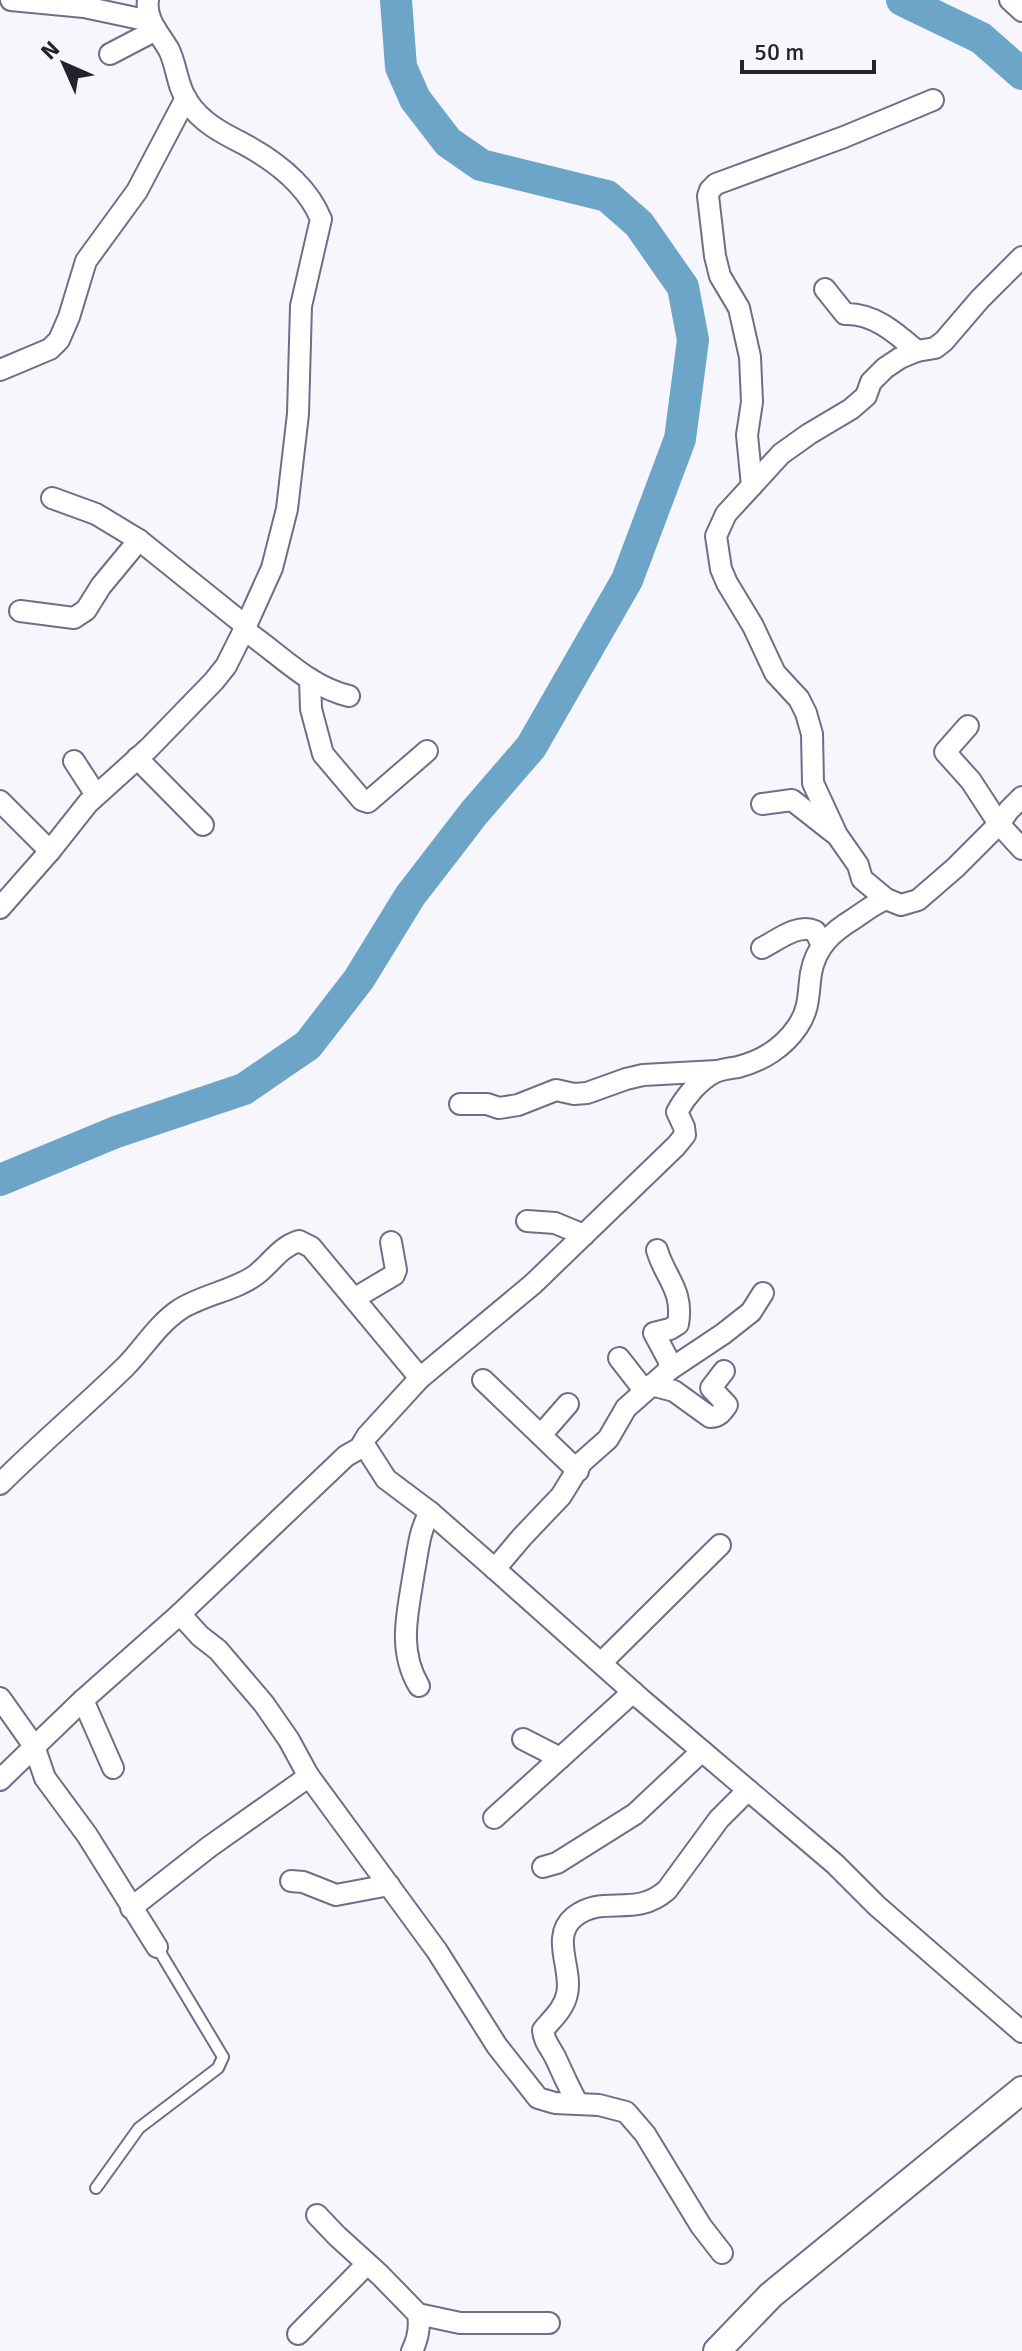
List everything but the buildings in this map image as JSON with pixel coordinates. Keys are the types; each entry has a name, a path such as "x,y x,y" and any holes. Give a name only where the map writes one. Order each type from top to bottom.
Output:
{"street":[{"path":"0,6 3,0"},
{"path":"11,0 151,17"},
{"path":"1010,0 1022,11"},
{"path":"110,54 151,17"},
{"path":"0,908 96,795 137,758 226,666 272,568 287,509 298,414 301,306 321,219 315,206 295,182 243,144 221,134 188,104 170,53 151,17"},
{"path":"0,370 50,349 59,340 86,261 137,191 186,98"},
{"path":"752,486 747,435 752,402 750,357 739,308 720,276 715,256 708,196 710,190 716,184 933,100"},
{"path":"1022,257 944,341 935,348 917,351 885,368 871,382 866,396 851,409 781,454 726,514 716,536 721,569 727,583 753,626 775,673 799,699 806,713 812,734 813,783 837,835 858,865 862,879 886,899 901,905 918,900 955,868 1022,797"},
{"path":"825,289 845,314 857,313 880,322 917,351"},
{"path":"52,498 96,514 139,540 310,679 324,689 349,696"},
{"path":"20,611 74,618 81,615 139,540"},
{"path":"310,679 311,709 323,754 362,800 368,802 427,751"},
{"path":"968,726 945,752 971,781 999,824 1022,849"},
{"path":"137,758 203,825"},
{"path":"74,761 96,795"},
{"path":"762,804 792,800 837,835"},
{"path":"0,801 50,851"},
{"path":"460,1104 487,1104 499,1108 518,1105 556,1090 587,1093 643,1075 717,1071 764,1059 798,1027 810,1000 811,973 817,951 839,926 886,899"},
{"path":"762,948 800,929 809,928 815,931 822,945"},
{"path":"0,1780 346,1456 360,1448 389,1410 420,1378 533,1284 676,1146 685,1135 677,1112 683,1101 717,1071"},
{"path":"527,1221 555,1223 584,1235"},
{"path":"0,1484 119,1373 178,1310 256,1275 286,1245 299,1241 311,1247 420,1378"},
{"path":"355,1298 394,1275 396,1270 391,1242"},
{"path":"657,1250 662,1265 674,1283 678,1301 678,1324 654,1333 669,1361 669,1370"},
{"path":"495,1569 561,1496 582,1462 608,1439 626,1408 669,1370 751,1312 763,1293"},
{"path":"619,1358 647,1388 674,1391 710,1417 720,1415 727,1405 711,1388 724,1371"},
{"path":"483,1380 578,1471"},
{"path":"541,1435 568,1404"},
{"path":"363,1443 386,1479 430,1512 633,1692 835,1864 877,1906 1022,2032"},
{"path":"419,1686 408,1662 405,1626 420,1536 430,1512"},
{"path":"601,1663 720,1545"},
{"path":"180,1614 218,1650 264,1704 308,1775 437,1951 497,2046 538,2098 555,2103 599,2105 626,2112 645,2134 701,2226 722,2253"},
{"path":"494,1818 633,1692"},
{"path":"0,1698 34,1746 45,1778 87,1835 157,1947"},
{"path":"83,1700 113,1768"},
{"path":"523,1739 560,1758"},
{"path":"543,1867 557,1863 635,1814 702,1751"},
{"path":"131,1908 308,1775"},
{"path":"578,2104 556,2057 544,2040 543,2030 561,2011 567,1994 563,1936 567,1924 575,1916 600,1905 634,1906 658,1898 719,1819 748,1790"},
{"path":"291,1881 303,1882 336,1895 389,1885"},
{"path":"717,2351 771,2295 1022,2090"},
{"path":"317,2215 418,2314 460,2323 549,2323"},
{"path":"298,2334 367,2264"},
{"path":"412,2351 416,2344 418,2314"}],"lane":[{"path":"96,2188 139,2128 218,2068 223,2057 157,1947"}],"waterway":[{"path":"0,1180 116,1132 244,1089 308,1045 359,979 410,896 474,813 531,747 627,580 680,439 693,340 683,287 639,224 607,196 481,165 448,142 415,99 401,67 396,0"},
{"path":"902,0 981,38 1022,74"}]}
